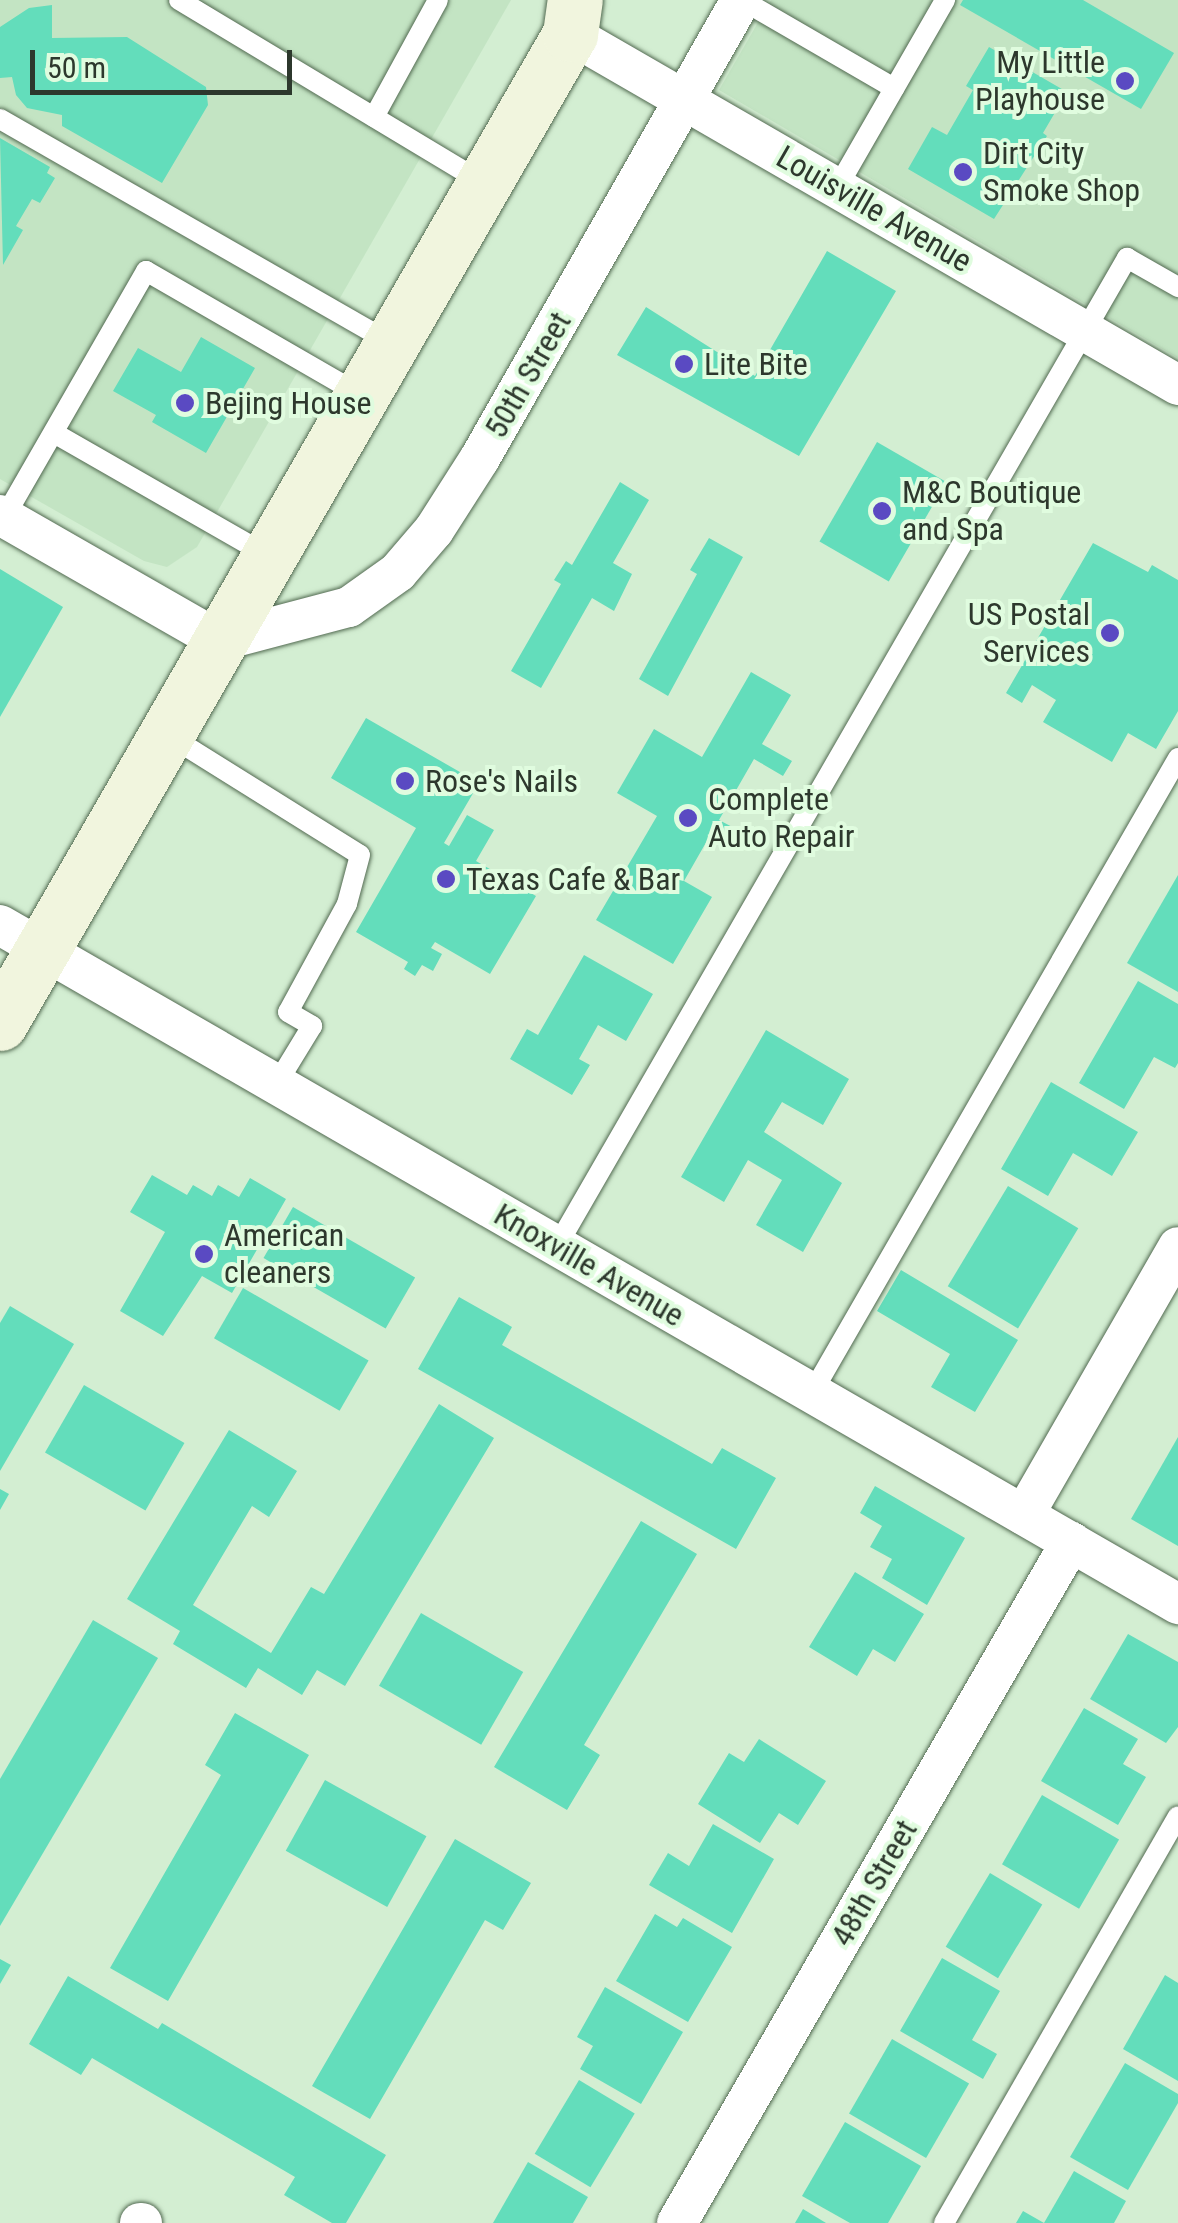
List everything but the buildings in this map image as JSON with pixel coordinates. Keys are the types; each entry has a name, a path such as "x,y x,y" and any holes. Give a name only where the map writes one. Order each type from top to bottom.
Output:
{"main road":[{"path":"0,1022 21,938 166,734 484,184 572,17 618,0"}],"street":[{"name":"50th Street","path":"220,642 350,607 398,572 434,530 480,458 742,0"},
{"name":"Louisville Avenue","path":"572,17 684,100 1178,385"},
{"path":"2,516 220,642"},
{"name":"Knoxville Avenue","path":"21,938 1178,1604"},
{"path":"1024,1515 1178,1247"},
{"name":"48th Street","path":"676,2223 1071,1542"}],"lane":[{"path":"179,0 484,184"},
{"path":"374,116 438,0"},
{"path":"742,0 894,88"},
{"path":"837,188 945,0"},
{"path":"0,120 392,344"},
{"path":"557,1246 1127,258 1178,286"},
{"path":"2,516 146,271 362,395"},
{"path":"54,432 269,556"},
{"path":"166,734 360,855 347,904 288,1012 312,1026 276,1085"},
{"path":"812,1393 1178,758"},
{"path":"944,2223 1178,1816"}],"shaded area":[{"path":"0,0 511,0 197,547 167,567 144,561 0,479"},
{"path":"771,0 1178,0 1178,358 719,90"}],"place":[{"name":"My Little Playhouse","path":"1125,81"},
{"name":"Dirt City Smoke Shop","path":"963,172"},
{"name":"Lite Bite","path":"684,364"},
{"name":"Bejing House","path":"185,403"},
{"name":"M&C Boutique and Spa","path":"882,511"},
{"name":"US Postal Services","path":"1110,633"},
{"name":"Rose's Nails","path":"405,781"},
{"name":"Complete Auto Repair","path":"688,818"},
{"name":"Texas Cafe & Bar","path":"446,879"},
{"name":"American cleaners","path":"204,1254"}]}
